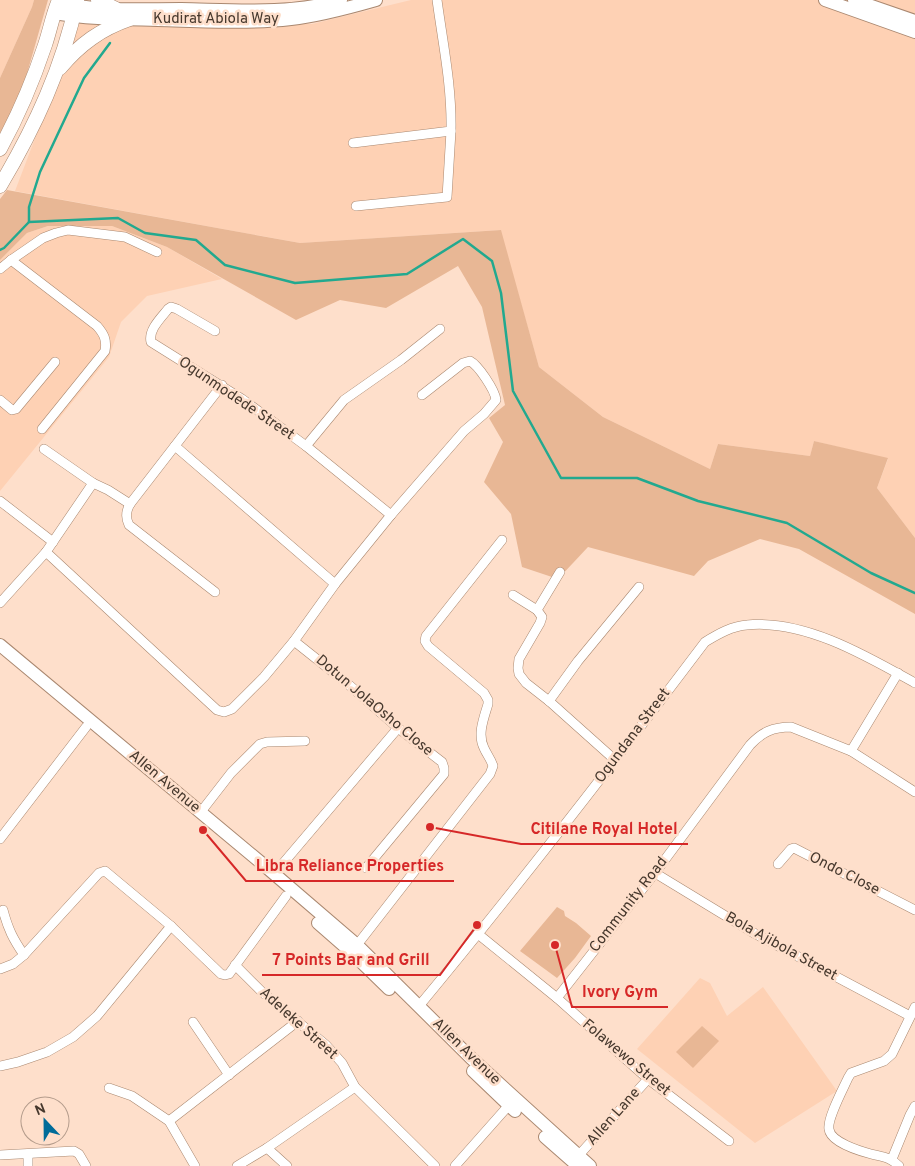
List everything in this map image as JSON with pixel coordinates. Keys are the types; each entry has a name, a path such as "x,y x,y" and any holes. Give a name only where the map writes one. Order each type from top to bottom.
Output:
{"main road":[{"path":"98,0 116,9"},
{"name":"Kudirat Abiola Way","path":"75,8 274,10 300,9 341,0"},
{"name":"Kudirat Abiola Way","path":"57,5 130,19 290,20 315,16 376,0"},
{"path":"825,0 915,32"},
{"path":"854,0 915,21"},
{"path":"0,149 15,121 44,46 57,5"},
{"path":"0,186 30,132 57,72 75,8"},
{"path":"57,72 72,54 88,40 115,24 130,19"},
{"name":"Allen Avenue","path":"0,645 357,945 578,1161"},
{"name":"Allen Avenue","path":"0,656 350,951 509,1105 578,1161 590,1166"}],"street":[{"path":"356,206 447,197 451,131 450,102 437,0"},
{"path":"352,143 451,131"},
{"path":"0,269 43,238 68,230 125,237 157,252"},
{"path":"10,260 97,326 105,338 105,351 42,429"},
{"name":"Ogunmodede Street","path":"215,330 177,309 171,308 168,309 150,337 156,346 222,385 306,446 391,515"},
{"path":"306,446 344,400 401,360 440,329"},
{"path":"46,552 217,710 224,712 232,710 264,678 294,641 335,584 391,515 464,431 484,414 496,400 494,391 475,364 470,361 463,363 422,394"},
{"path":"0,400 12,410 16,409 55,362"},
{"path":"215,592 130,525 126,514 130,504 222,385"},
{"path":"174,446 335,584"},
{"path":"44,449 93,483 130,504"},
{"path":"0,603 46,552 93,483"},
{"path":"0,501 53,542"},
{"path":"357,945 490,774 493,766 492,760 480,739 488,700 484,693 428,646 425,641 426,636 502,540"},
{"path":"537,610 560,572"},
{"path":"549,701 578,661 639,587"},
{"path":"514,595 537,610 542,617 520,659 518,668 520,674 526,683 615,760"},
{"name":"Ogundana Street","path":"419,1006 615,760 705,642 722,631 746,625 771,624 802,630 843,645 915,683"},
{"name":"Dotun JolaOsho Close","path":"294,641 348,684 398,728 442,762 444,768 444,774 366,868"},
{"path":"851,751 898,673"},
{"path":"0,838 86,727"},
{"name":"Community Road","path":"556,998 655,874 758,736 781,727 791,728 851,751 915,792"},
{"path":"274,874 398,728"},
{"path":"200,813 231,773 260,744 267,742 305,741"},
{"name":"Ondo Close","path":"778,864 794,848 915,910"},
{"path":"0,969 13,964 24,955 99,873 105,871 171,926 221,974 225,975 229,974 286,896"},
{"name":"Bola Ajibola Street","path":"655,874 752,932 910,1016"},
{"path":"3,910 11,935 24,955"},
{"path":"0,1066 47,1052 74,1037 97,1016 171,926"},
{"name":"Folawewo Street","path":"478,934 556,998 648,1079 729,1141"},
{"name":"Adeleke Street","path":"235,965 262,992 326,1045 342,1063 356,1087 435,1166"},
{"path":"915,1007 892,1054 884,1061 856,1071 848,1078 830,1119 829,1130 833,1138 841,1143 896,1163 915,1106"},
{"path":"169,1121 298,1021"},
{"path":"193,1022 229,1075"},
{"name":"Allen Lane","path":"578,1161 648,1079"},
{"path":"236,1166 268,1148 356,1087"},
{"path":"109,1088 132,1096 169,1121 196,1166"},
{"path":"454,1166 509,1105"},
{"path":"268,1148 287,1166"},
{"path":"0,1155 74,1151 79,1154 86,1166"},
{"path":"28,1154 28,1166"}],"shaded area":[{"path":"0,0 34,0 0,78"},
{"path":"34,0 48,0 22,91 0,147 0,78"},
{"path":"411,0 915,0 915,538 877,488 888,459 814,441 810,456 718,444 710,469 603,417 539,367 500,230 300,243 15,191 79,23 312,24"},
{"path":"7,190 300,243 501,230 539,367 603,417 710,469 718,444 810,456 814,441 888,458 877,488 915,538 915,614 799,549 760,539 708,561 694,576 588,547 558,579 522,567 511,514 484,482 503,442 489,418 505,405 482,307 458,266 386,308 340,300 296,320 167,247 112,226 48,226 27,233 0,260 0,199"},
{"path":"48,226 112,226 167,247 222,279 147,296 121,322 109,357 0,491 0,260 27,233"},
{"path":"557,907 564,911 565,916 591,936 557,978 520,951"},
{"path":"700,978 710,983 727,1016 763,987 837,1091 755,1143 637,1049"},
{"path":"702,1026 719,1041 693,1068 676,1052"}],"waterway":[{"path":"29,222 29,207 40,172 84,78 110,43"},
{"path":"0,250 29,222 118,218 145,233 196,240 225,265 295,283 407,274 463,239 492,261 501,293 513,391 561,478 637,478 698,501 787,523 871,573 915,593"}],"place":[{"name":"Citilane Royal Hotel","path":"430,827"},
{"name":"Libra Reliance Properties","path":"203,830"},
{"name":"7 Points Bar and Grill","path":"477,925"},
{"name":"Ivory Gym","path":"555,945"}]}
